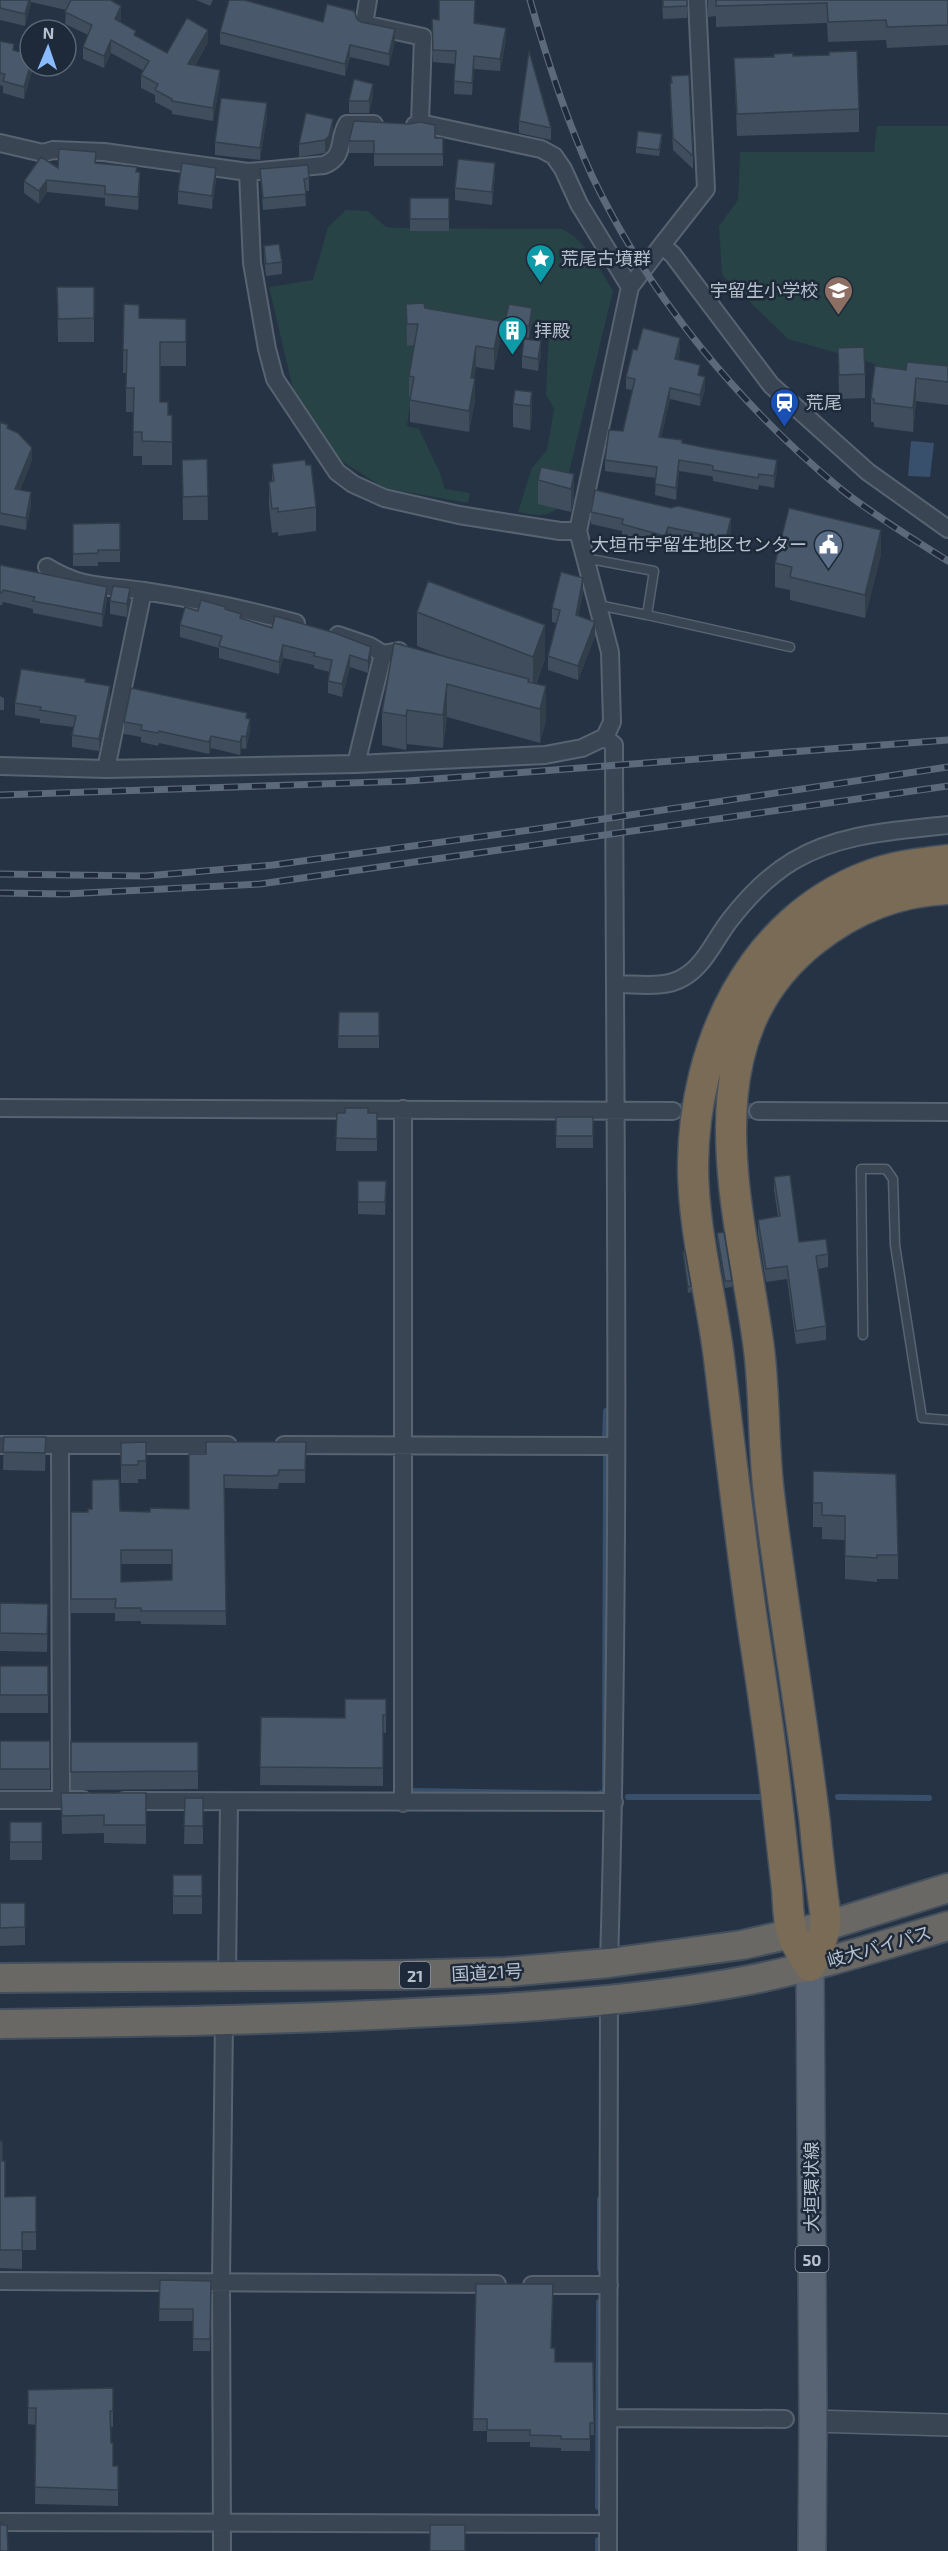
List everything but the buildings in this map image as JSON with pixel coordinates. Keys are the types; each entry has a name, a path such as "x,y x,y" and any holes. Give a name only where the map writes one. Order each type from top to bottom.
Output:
{"highway":[{"path":"810,1966 792,1934 774,1769 735,1498 719,1356 695,1205 693,1165 695,1128 703,1084 718,1032 751,966 775,937 803,913 837,891 868,876 906,866 948,860"},
{"path":"810,1966 826,1926 808,1772 769,1492 759,1351 734,1190 730,1138 733,1088 740,1050 754,1013 773,981 800,951 829,928 862,909 896,896 948,889"},
{"name":"岐大バイパス","path":"826,1926 948,1888"},
{"name":"国道21号","path":"0,1978 495,1972 609,1963 742,1945 826,1926"},
{"name":"岐大バイパス","path":"810,1966 948,1926"},
{"name":"国道21号","path":"0,2024 224,2020 500,2009 609,1999 743,1981 810,1966"}],"main road":[{"name":"大垣環状線","path":"810,1966 812,2551"}],"street":[{"path":"368,0 364,24 423,37 420,123"},
{"path":"0,766 106,769 356,764 545,755 582,748 605,737 612,722 610,652 578,531 630,287 706,189 698,0"},
{"path":"0,143 43,153 52,150 104,152 248,172 324,165 333,161 338,155 343,130 347,124 410,126 420,123 541,149 554,156 563,169 579,204 630,287"},
{"path":"248,172 252,263 274,379 337,472 353,484 384,498 459,515 560,531 578,531"},
{"path":"662,245 673,255 771,385 868,472 948,529"},
{"path":"586,490 608,495"},
{"path":"47,567 67,579 83,584 143,591 265,615 391,653 356,764"},
{"path":"106,769 143,591"},
{"path":"605,737 614,745 617,1110 614,1802 609,1963"},
{"path":"616,984 658,985 684,978 701,962 729,921 761,885 792,862 828,844 866,835 948,825"},
{"path":"0,1108 673,1111"},
{"path":"403,1803 404,1109"},
{"path":"758,1112 948,1112"},
{"path":"0,1445 616,1446"},
{"path":"60,1445 61,1800"},
{"path":"0,1800 614,1802"},
{"path":"227,1976 229,1802"},
{"path":"608,2551 609,1999"},
{"path":"222,2551 220,2282 224,2020"},
{"path":"0,2281 609,2285"},
{"path":"609,2418 785,2419"},
{"path":"813,2421 948,2425"},
{"path":"0,2522 608,2524"}],"lane":[{"path":"585,558 654,571 648,615"},
{"path":"598,605 790,646"},
{"path":"863,1335 861,1169 886,1169 893,1179 895,1245 922,1418 948,1420"}],"green space":[{"path":"877,126 948,126 948,378 875,376 875,364 788,339 722,275 719,226 738,200 740,152 874,152"},
{"path":"346,210 368,211 386,227 397,228 562,229 578,240 591,256 613,291 561,505 556,509 541,515 518,512 532,468 547,450 554,409 546,395 549,328 423,317 407,426 419,429 445,489 470,493 468,503 384,488 340,460 293,389 269,287 313,280 328,227"}],"water":[{"path":"911,441 934,443 930,477 908,476"}],"waterway":[{"path":"605,1438 606,1411"},
{"path":"412,1791 598,1794 605,1792 606,1457"},
{"path":"628,1797 763,1797"},
{"path":"838,1797 929,1798"},
{"path":"600,2199 600,2269"},
{"path":"598,2507 599,2302"},
{"path":"598,2540 598,2551"}],"tunnel":[{"path":"673,1111 758,1111"}],"railway":[{"path":"530,0 558,89 592,176 641,264 669,306 733,385 804,457 855,500 948,561"},
{"path":"0,795 408,781 948,740"},
{"path":"0,874 146,876 273,865 537,829 948,767"},
{"path":"0,893 65,894 260,884 948,786"}],"place":[{"name":"荒尾古墳群","path":"540,284"},
{"name":"宇留生小学校","path":"839,316"},
{"name":"拝殿","path":"513,356"},
{"name":"荒尾","path":"785,428"},
{"name":"大垣市宇留生地区センター","path":"828,570"}]}
